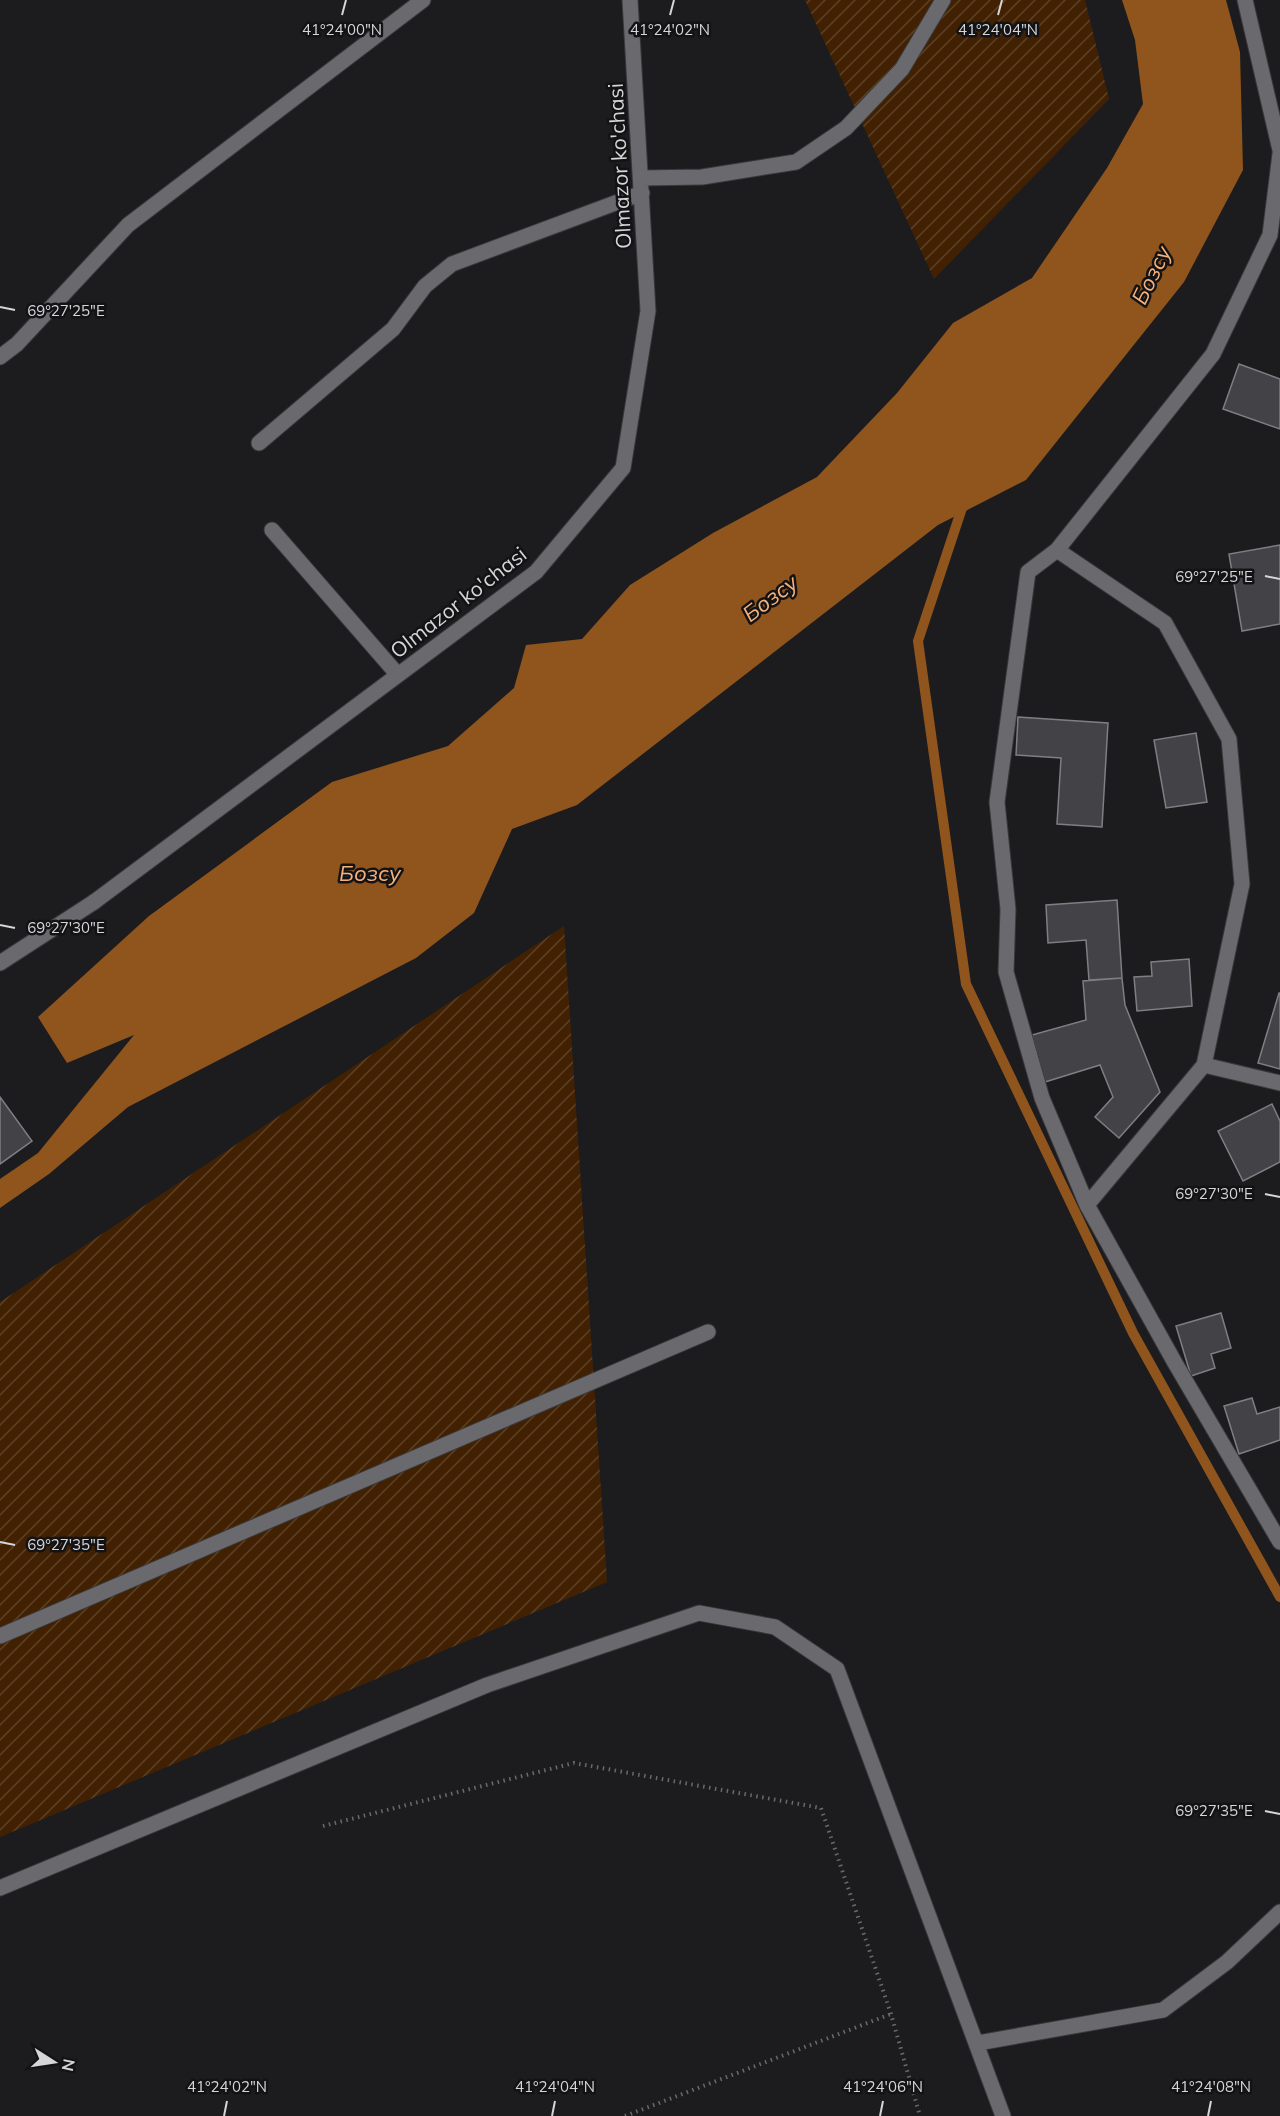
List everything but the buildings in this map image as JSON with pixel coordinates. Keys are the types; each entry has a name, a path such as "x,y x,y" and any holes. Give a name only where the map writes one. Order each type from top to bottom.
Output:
{"street":[{"path":"0,357 17,344 128,225 423,0"},
{"name":"Olmazor ko'chasi","path":"0,963 94,902 536,572 623,468 648,311 630,0"},
{"path":"259,442 393,329 425,286 452,264 641,185 796,162 846,128 902,69 943,0"},
{"path":"1245,0 1280,152 1270,235 1213,354 1058,550 1028,572 997,802 1008,909 1006,972 1042,1098 1087,1205 1174,1363 1280,1542"},
{"path":"272,530 398,675"},
{"path":"1058,550 1165,623 1229,739 1242,884 1204,1065 1087,1205"},
{"path":"1204,1065 1280,1083"},
{"path":"0,1636 708,1332"},
{"path":"0,1888 487,1685 699,1613 775,1627 837,1669 978,2043 1003,2116"},
{"path":"978,2043 1163,2010 1227,1962 1280,1911"}],"path":[{"path":"323,1826 574,1763 821,1808 891,2014 920,2116"},
{"path":"625,2116 891,2014"}],"shaded area":[{"path":"805,0 1085,0 1109,99 934,279"},
{"path":"564,926 607,1582 0,1837 0,1302"}],"water":[{"name":"Бозсу","path":"1122,0 1226,0 1240,52 1243,170 1184,282 1026,480 938,525 577,805 512,829 474,913 416,958 128,1107 49,1174 0,1208 0,1179 38,1153 134,1035 67,1063 38,1017 149,916 332,782 448,746 514,688 526,645 582,639 630,585 713,533 817,477 897,393 953,323 1032,278 1107,168 1143,104 1135,40"}],"waterway":[{"path":"964,502 918,641 966,984 1133,1333 1280,1597"}]}
